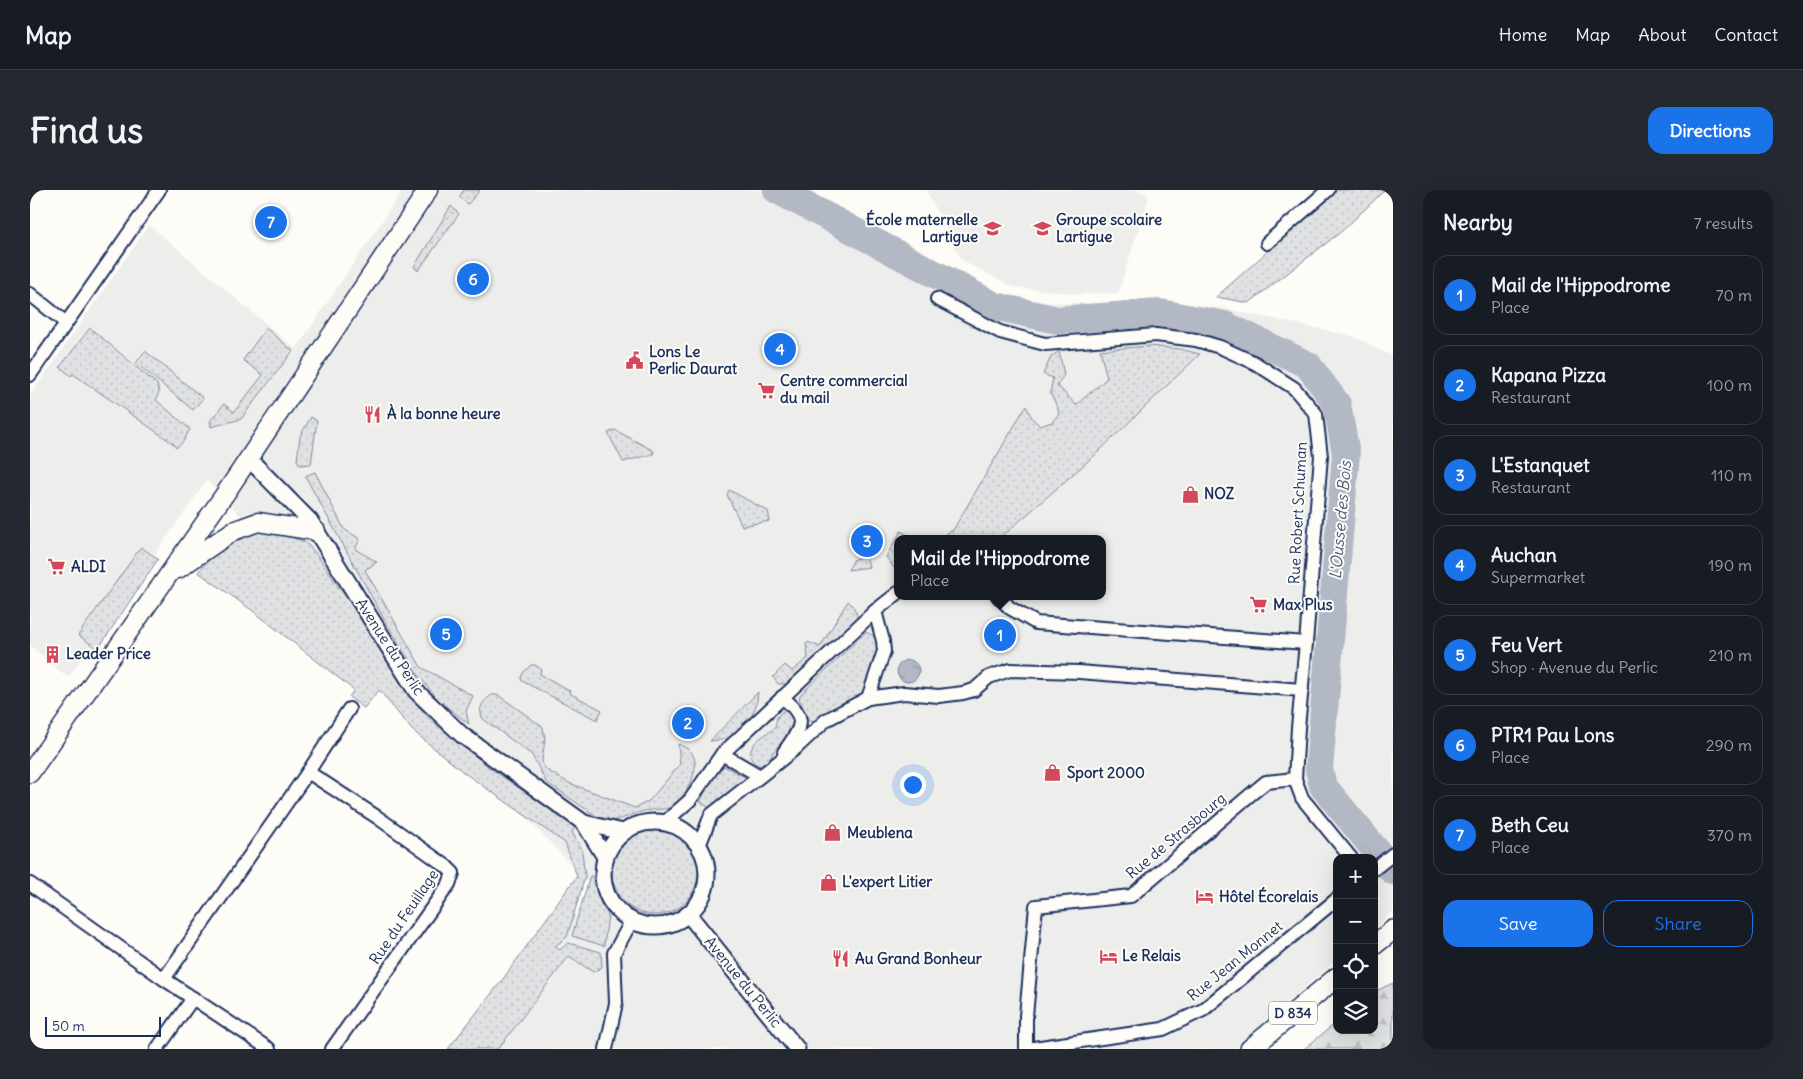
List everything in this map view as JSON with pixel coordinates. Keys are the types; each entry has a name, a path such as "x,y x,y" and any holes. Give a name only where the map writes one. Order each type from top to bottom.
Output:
{"main road":[{"path":"30,773 249,459 428,190"},
{"path":"167,577 232,531 258,522 316,531"},
{"path":"1375,944 1393,930"},
{"name":"D 834","path":"1250,1049 1333,980"}],"street":[{"path":"30,375 159,190"},
{"path":"1267,243 1328,190"},
{"path":"30,294 66,323"},
{"name":"Rue Robert Schuman","path":"937,300 1000,332 1044,344 1156,335 1196,340 1255,363 1294,388 1316,414 1321,456 1295,779 1302,798 1348,854"},
{"name":"Avenue du Perlic","path":"249,459 310,521 416,692 462,735 584,824 604,857"},
{"path":"664,823 690,800 722,754 875,611 894,596"},
{"path":"1002,600 1010,608 1036,623 1306,643"},
{"path":"868,698 884,651 875,611"},
{"path":"699,846 711,814 796,748 826,720 868,698 904,693 939,696 963,693 974,690 989,677 1010,670 1079,672 1302,690"},
{"path":"776,764 798,732 800,723 796,708 782,697"},
{"path":"164,979 308,772 349,709"},
{"path":"722,754 760,776"},
{"name":"Rue du Feuillage","path":"308,772 377,817 446,866 452,873 449,884 332,1049"},
{"name":"Rue de Strasbourg","path":"1027,1049 1026,1016 1036,906 1131,896 1266,782 1295,779"},
{"path":"650,822 664,823 678,827 690,835 699,846 705,860 707,875 705,890 699,904 689,915 676,923 661,927 645,926 631,922 618,913 609,901 603,887 604,857 612,843 623,832 636,825 650,822"},
{"name":"Avenue du Perlic","path":"584,824 623,832"},
{"path":"1378,866 1391,855"},
{"path":"30,884 164,979 269,1049"},
{"name":"Rue Jean Monnet","path":"1027,1049 1163,1029 1186,1020 1203,1010 1333,902"},
{"name":"Avenue du Perlic","path":"689,915 797,1049"},
{"path":"606,1049 616,1003 614,953 631,922"},
{"path":"157,1049 193,998"}],"shaded area":[{"path":"403,190 797,190 1010,301 1221,308 1353,336 1393,357 1393,912 1378,925 1378,854 1333,854 1333,963 1233,1049 486,1049 593,888 207,480 68,678 30,645 30,396 149,225 296,349"},
{"name":"Groupe scolaire Lartigue","path":"926,190 1140,190 1149,197 1118,293 1078,294 1013,287 961,260"}],"green space":[{"path":"464,190 480,190 468,204 459,197"},
{"path":"1337,190 1385,190 1342,231 1249,303 1216,297"},
{"path":"451,206 459,214 418,271 414,267"},
{"path":"90,328 157,384 159,392 156,400 190,429 183,442 176,448 174,444 60,367"},
{"path":"266,328 293,351 241,419 211,427 210,421 224,404 234,412 263,375 243,360"},
{"path":"1149,346 1180,349 1200,354 1095,455 1004,535 944,535 953,530 1026,406 1032,418 1040,426 1052,422 1059,414 1050,393 1053,378 1043,374 1051,357 1059,351 1064,375 1057,385 1076,405 1107,378 1100,350"},
{"path":"145,351 203,398 193,410 136,363"},
{"path":"311,417 317,421 311,464 300,465 297,460 300,436"},
{"path":"615,430 654,451 653,454 623,462 608,433"},
{"path":"315,472 344,529 360,539 355,549 377,562 365,570 421,667 473,696 466,711 469,724 438,700 417,673 384,619 305,476"},
{"path":"729,490 768,511 770,521 742,526 727,495"},
{"path":"269,530 305,542 317,555 409,696 432,721 489,767 575,827 572,832 582,851 585,877 567,937 555,946 560,950 568,943 601,952 602,967 593,972 569,956 498,1049 448,1049 503,979 577,876 565,843 463,772 412,730 379,690 364,708 349,697 354,690 253,611 198,572 229,542 245,534"},
{"path":"901,531 908,535 899,535"},
{"path":"894,543 894,568 886,557"},
{"path":"141,547 158,559 98,649 78,635"},
{"path":"866,556 869,567 848,570 854,559"},
{"path":"848,601 855,610 857,621 787,684 778,684 773,677 785,665 792,671 808,658 806,644 808,642 820,647"},
{"path":"866,632 877,638 880,649 865,691 816,723 809,721 799,699 800,695"},
{"path":"531,665 541,669 540,674 570,691 569,693 602,710 597,720 522,681 523,673"},
{"path":"758,692 752,717 740,732 722,740 710,741"},
{"path":"492,695 498,695 543,727 545,739 542,761 544,767 569,783 635,808 649,801 680,764 678,744 690,751 694,759 694,774 691,782 682,797 672,808 644,811 608,821 602,820 546,782 532,755 483,719 481,715 482,705"},
{"path":"786,708 792,711 794,720 793,731 774,751 768,766 754,763 750,756 752,748 759,739 775,728 777,717"},
{"path":"724,766 748,779 747,782 710,808 700,802 714,775"},
{"path":"655,829 671,833 685,842 694,856 698,872 694,888 685,902 671,911 655,915 639,911 625,902 616,888 612,872 616,856 625,842 639,833"},
{"path":"590,876 592,876 601,904 608,915 604,946 572,936"},
{"path":"1393,983 1393,1049 1304,1049 1333,1025 1333,1034 1378,1034 1378,990"}],"water":[{"path":"908,660 916,663 919,671 916,679 908,682 900,679 897,671 900,663"}],"waterway":[{"name":"L'Ousse des Bois","path":"777,190 995,306 1057,320 1160,313 1225,325 1308,365 1337,404 1346,454 1319,769 1323,786 1393,871"}],"place":[{"name":"Beth Ceu","path":"271,222"},
{"name":"École maternelle Lartigue","path":"992,229"},
{"name":"Groupe scolaire Lartigue","path":"1042,229"},
{"name":"PTR1 Pau Lons","path":"473,279"},
{"name":"Auchan","path":"780,349"},
{"name":"Lons Le Perlic Daurat","path":"635,361"},
{"name":"Centre commercial du mail","path":"766,390"},
{"name":"À la bonne heure","path":"373,414"},
{"name":"NOZ","path":"1190,494"},
{"name":"L'Estanquet","path":"867,541"},
{"name":"ALDI","path":"57,567"},
{"name":"Max Plus","path":"1259,605"},
{"name":"Feu Vert","path":"446,634"},
{"name":"Mail de l'Hippodrome","path":"1000,635"},
{"name":"Leader Price","path":"52,654"},
{"name":"Kapana Pizza","path":"688,723"},
{"name":"Sport 2000","path":"1053,773"},
{"name":"Meublena","path":"833,833"},
{"name":"L'expert Litier","path":"828,882"},
{"name":"Hôtel Écorelais","path":"1205,897"},
{"name":"Le Relais","path":"1108,956"},
{"name":"Au Grand Bonheur","path":"841,959"}]}
